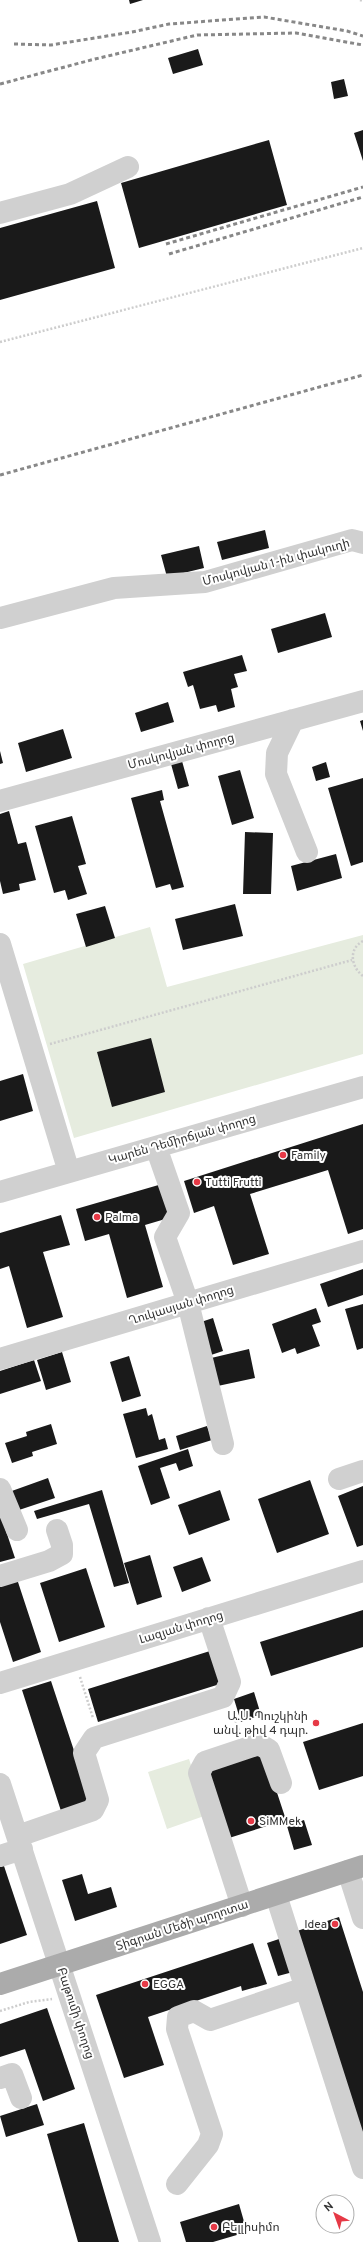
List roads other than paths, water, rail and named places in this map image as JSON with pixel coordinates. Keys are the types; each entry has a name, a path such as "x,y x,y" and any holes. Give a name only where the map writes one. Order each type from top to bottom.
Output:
{"main road":[{"name":"Տիգրան Մեծի պողոտա","path":"0,1984 355,1869"}],"street":[{"path":"0,213 70,194 128,167"},
{"name":"Մոսկովյան 1-ին փակուղի","path":"0,618 114,588 205,582 352,540 363,543"},
{"name":"Մոսկովյան փողոց","path":"0,801 363,701"},
{"path":"294,720 277,753 276,774 307,852"},
{"path":"0,944 69,1172"},
{"name":"Կարեն Դեմիրճյան փողոց","path":"0,1192 363,1087"},
{"path":"156,1147 179,1213 166,1237 188,1303 223,1444"},
{"name":"Ղուկասյան փողոց","path":"0,1359 363,1251"},
{"path":"339,1480 363,1471"},
{"path":"0,1489 17,1530"},
{"path":"0,1576 50,1561 62,1554 62,1545 57,1530"},
{"name":"Լազյան փողոց","path":"0,1683 363,1571"},
{"path":"0,1856 20,1842 94,1810 98,1800 84,1752 94,1738 223,1698 230,1682 209,1618"},
{"path":"242,1906 200,1773 204,1762 259,1744 270,1750 281,1782"},
{"name":"Բաթումի փողոց","path":"0,1784 150,2242"},
{"path":"355,1869 363,1918"},
{"path":"276,1895 363,2168"},
{"path":"177,2184 208,2145 212,2134 177,2030 178,2017 194,2012 210,2020 305,1988"},
{"path":"0,2078 12,2074 20,2098"}],"railway":[{"path":"14,44 51,45 132,32 169,24 264,17 347,31 363,36"},
{"path":"0,84 95,59 197,35 296,33 363,45"},
{"path":"166,244 363,187"},
{"path":"169,254 363,197"},
{"path":"0,475 363,375"}],"place":[{"name":"Family","path":"283,1155"},
{"name":"Tutti Frutti","path":"197,1182"},
{"name":"Palma","path":"97,1217"},
{"name":"Ա.Ս. Պուշկինի անվ. թիվ 4 դպր.","path":"316,1723"},
{"name":"SiMMek","path":"251,1821"},
{"name":"Idea","path":"335,1924"},
{"name":"EGGA","path":"145,1984"},
{"name":"Բելլիսիմո","path":"214,2227"}]}
